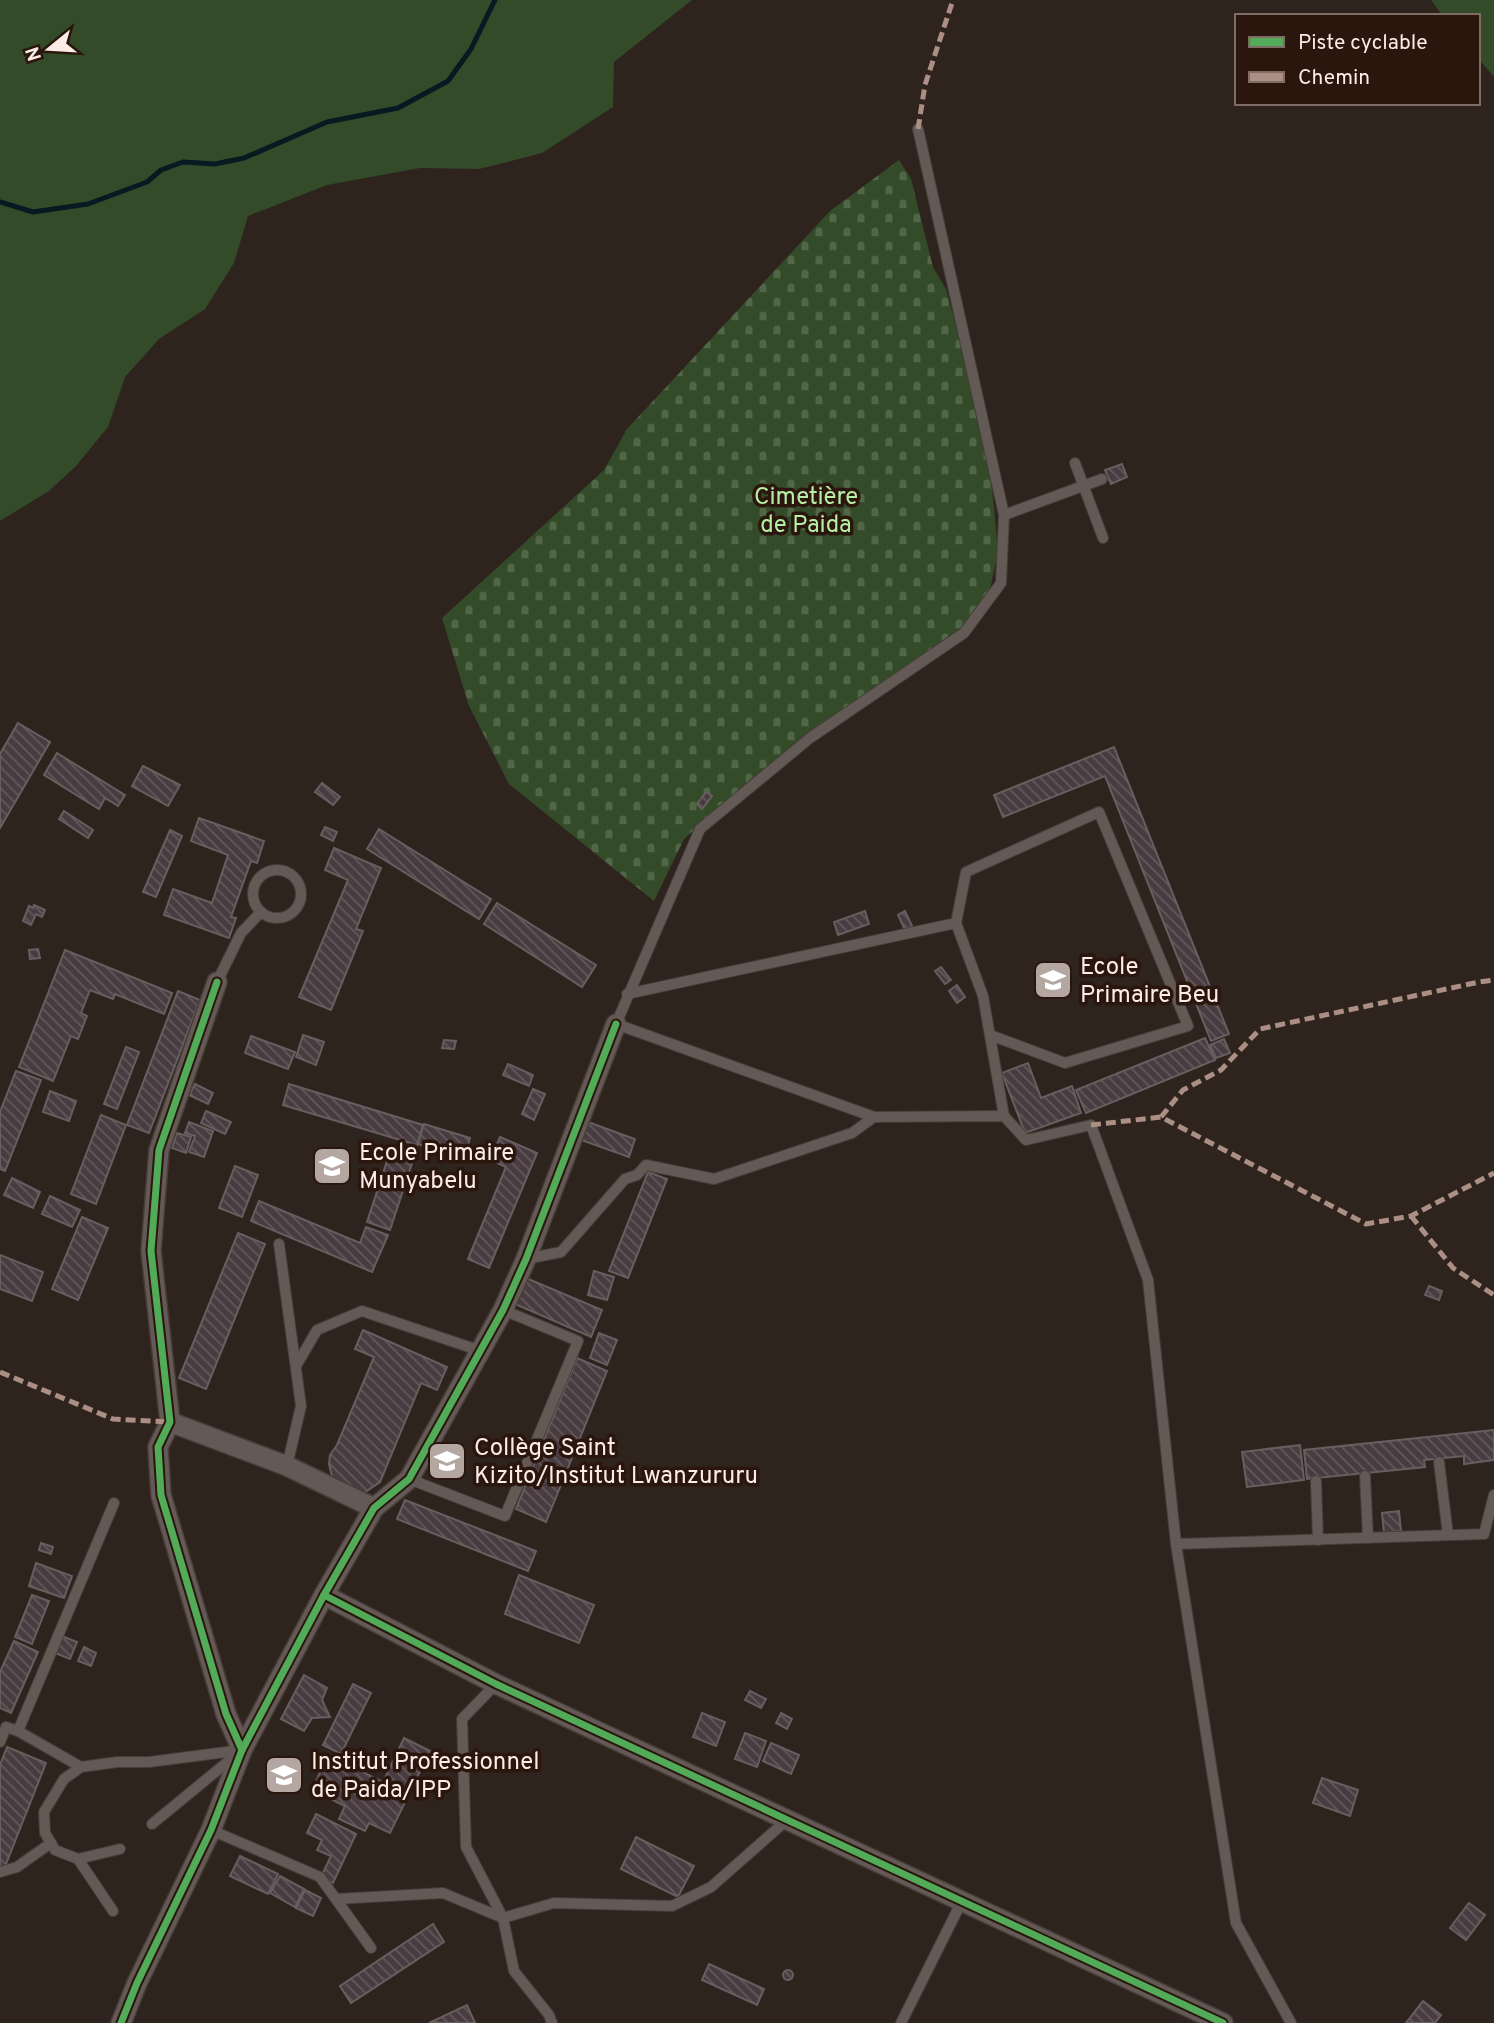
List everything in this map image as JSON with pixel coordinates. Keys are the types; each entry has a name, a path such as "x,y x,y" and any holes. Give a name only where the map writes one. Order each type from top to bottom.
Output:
{"street":[{"path":"217,982 159,1150 151,1251 170,1422 159,1447 161,1495 226,1714 242,1750"},
{"path":"121,2023 137,1983 211,1830 242,1750 324,1595 374,1508 410,1479 503,1310 526,1259 616,1024"},
{"path":"170,1422 287,1466 374,1508"},
{"path":"324,1595 496,1684 1223,2023"}],"lane":[{"path":"918,128 1004,515 1001,583 964,633 810,738 700,829 616,1024 874,1116 1004,1115"},
{"path":"1075,463 1104,538"},
{"path":"1004,515 1102,479"},
{"path":"990,1035 1065,1063 1188,1026 1099,812 966,872 956,923 983,996 1004,1115 1026,1140 1091,1125 1148,1280 1176,1544 1236,1923 1291,2023"},
{"path":"281,869 294,876 301,890 299,905 289,915 274,918 261,912 253,898 255,883 266,872 281,869"},
{"path":"217,982 241,933 261,912"},
{"path":"627,994 956,923"},
{"path":"526,1259 561,1252 625,1179 637,1175 646,1165 714,1179 852,1133 874,1116"},
{"path":"279,1244 302,1406 287,1466"},
{"path":"410,1479 505,1516 578,1341 503,1310"},
{"path":"296,1366 317,1330 362,1311 481,1352"},
{"path":"1439,1462 1448,1535"},
{"path":"1365,1476 1368,1538"},
{"path":"1316,1481 1318,1539"},
{"path":"1176,1544 1484,1534 1494,1495"},
{"path":"18,1731 114,1503"},
{"path":"496,1684 462,1719 466,1847 503,1918 514,1971 549,2015 552,2023"},
{"path":"0,1742 6,1727 18,1731 81,1767"},
{"path":"113,1911 78,1859 55,1850 45,1833 44,1812 64,1779 81,1767 117,1762 149,1762 242,1750"},
{"path":"152,1824 242,1750"},
{"path":"336,1899 443,1893 503,1918 554,1903 672,1906 711,1887 788,1820"},
{"path":"211,1830 320,1877 371,1948"},
{"path":"0,1872 17,1867 51,1843"},
{"path":"78,1859 120,1849"},
{"path":"901,2023 961,1901"}],"green space":[{"path":"0,0 692,0 614,62 613,107 542,153 479,169 420,168 327,185 248,216 234,263 205,309 159,339 125,377 108,427 76,466 49,491 0,521"},
{"path":"1431,0 1494,0 1494,77 1480,60 1480,14 1442,14"},
{"name":"Cimetière de Paida","path":"899,160 911,179 933,267 946,289 968,370 992,487 998,552 989,594 962,627 752,778 684,839 654,901 509,784 469,706 442,618 604,470 627,429 830,211"}],"building":[{"path":"1122,464 1127,477 1111,484 1105,470"},
{"path":"18,723 50,742 0,828 0,754"},
{"path":"1114,747 1229,1034 1211,1041 1105,776 1003,817 994,795"},
{"path":"57,753 125,795 118,806 105,798 99,809 44,775"},
{"path":"143,766 180,785 168,806 132,786"},
{"path":"322,783 340,797 333,805 315,792"},
{"path":"706,792 712,796 702,809 697,804"},
{"path":"64,811 93,830 88,838 59,819"},
{"path":"199,818 264,841 257,863 251,861 231,917 236,918 229,938 164,915 173,889 212,903 228,855 191,841"},
{"path":"325,827 337,832 333,841 321,835"},
{"path":"379,829 491,899 479,919 367,849"},
{"path":"170,830 182,836 156,897 143,892"},
{"path":"334,848 381,868 356,929 363,931 331,1010 299,997 348,880 325,870"},
{"path":"497,903 596,965 582,987 484,924"},
{"path":"34,905 45,910 42,917 36,914 31,925 23,921 29,906 33,908"},
{"path":"865,911 869,924 838,935 834,922"},
{"path":"905,911 912,926 905,930 898,915"},
{"path":"38,949 40,958 30,959 29,950"},
{"path":"65,950 172,993 164,1014 115,994 113,999 90,990 81,1013 87,1016 78,1039 71,1036 53,1081 19,1067"},
{"path":"941,967 951,980 945,984 935,971"},
{"path":"957,985 965,997 957,1003 949,991"},
{"path":"178,991 200,1000 149,1133 127,1125"},
{"path":"303,1035 324,1042 316,1065 296,1057"},
{"path":"251,1036 295,1052 288,1069 245,1053"},
{"path":"1205,1038 1215,1060 1086,1113 1076,1090"},
{"path":"1224,1039 1230,1053 1216,1058 1210,1045"},
{"path":"444,1040 456,1041 454,1049 442,1048"},
{"path":"126,1047 139,1052 117,1109 104,1104"},
{"path":"1028,1063 1041,1098 1072,1086 1081,1113 1025,1133 1002,1073"},
{"path":"508,1064 533,1075 529,1086 503,1075"},
{"path":"16,1071 41,1080 5,1171 0,1169 0,1112"},
{"path":"195,1084 213,1093 208,1104 189,1095"},
{"path":"289,1084 423,1125 417,1145 283,1105"},
{"path":"533,1089 545,1094 534,1120 522,1114"},
{"path":"50,1091 76,1101 69,1121 43,1112"},
{"path":"206,1111 231,1122 225,1134 201,1123"},
{"path":"101,1115 126,1125 96,1204 71,1194"},
{"path":"189,1122 213,1131 204,1157 189,1152 195,1136 185,1133"},
{"path":"588,1122 635,1139 629,1157 581,1140"},
{"path":"424,1124 470,1138 464,1159 418,1144"},
{"path":"177,1133 191,1137 186,1153 172,1148"},
{"path":"500,1137 537,1153 489,1268 468,1259 506,1167 490,1160"},
{"path":"390,1152 413,1160 390,1230 367,1222"},
{"path":"235,1166 258,1175 242,1217 219,1208"},
{"path":"648,1172 667,1179 628,1278 609,1271"},
{"path":"12,1178 40,1192 33,1208 4,1195"},
{"path":"50,1196 80,1210 72,1227 42,1214"},
{"path":"259,1201 360,1243 366,1227 388,1235 372,1272 251,1221"},
{"path":"82,1217 108,1228 78,1300 52,1289"},
{"path":"238,1233 265,1244 206,1389 179,1378"},
{"path":"0,1255 43,1272 32,1301 0,1289"},
{"path":"594,1271 614,1277 607,1300 588,1295"},
{"path":"526,1278 602,1310 591,1337 515,1304"},
{"path":"1429,1286 1442,1291 1439,1300 1425,1295"},
{"path":"363,1330 447,1367 437,1390 421,1383 380,1482 365,1492 356,1494 333,1481 329,1464 330,1455 337,1445 374,1357 355,1349"},
{"path":"599,1333 617,1340 607,1365 590,1358"},
{"path":"577,1358 607,1371 546,1522 516,1509"},
{"path":"1494,1430 1494,1460 1464,1464 1464,1456 1424,1460 1425,1467 1307,1479 1304,1450"},
{"path":"1300,1445 1304,1480 1247,1487 1242,1452"},
{"path":"405,1500 536,1551 528,1571 397,1519"},
{"path":"1399,1511 1401,1531 1384,1533 1382,1513"},
{"path":"41,1543 53,1547 51,1554 39,1550"},
{"path":"36,1563 72,1576 64,1598 29,1586"},
{"path":"519,1575 594,1605 579,1643 505,1614"},
{"path":"32,1595 49,1601 32,1644 15,1637"},
{"path":"62,1636 77,1642 70,1659 55,1653"},
{"path":"14,1641 38,1652 11,1713 0,1708 0,1672"},
{"path":"84,1647 96,1653 91,1666 78,1661"},
{"path":"304,1675 327,1688 322,1700 330,1717 312,1718 304,1731 281,1719"},
{"path":"353,1684 371,1693 341,1754 323,1745"},
{"path":"750,1691 766,1699 761,1708 745,1700"},
{"path":"702,1713 725,1722 716,1746 693,1737"},
{"path":"781,1713 792,1719 787,1729 776,1723"},
{"path":"745,1733 766,1741 757,1767 735,1759"},
{"path":"404,1738 430,1751 390,1833 369,1823 365,1831 339,1819 345,1806 312,1790 328,1755 383,1782"},
{"path":"771,1743 799,1755 791,1774 763,1761"},
{"path":"7,1747 46,1763 4,1869 0,1868 0,1765"},
{"path":"1322,1778 1358,1790 1350,1816 1313,1803"},
{"path":"316,1814 356,1834 333,1883 321,1877 331,1856 317,1850 322,1840 307,1833"},
{"path":"636,1837 694,1866 678,1897 621,1869"},
{"path":"240,1856 278,1874 268,1894 230,1876"},
{"path":"280,1876 304,1889 295,1907 270,1893"},
{"path":"305,1890 321,1898 313,1916 296,1908"},
{"path":"1469,1903 1485,1915 1466,1940 1450,1928"},
{"path":"433,1924 444,1942 351,2003 340,1986"},
{"path":"709,1964 764,1989 757,2005 702,1980"},
{"path":"788,1970 792,1971 792,1979 788,1980 784,1979 783,1975 784,1971"},
{"path":"1423,2001 1441,2015 1435,2023 1406,2023"},
{"path":"467,2005 475,2023 429,2023"}],"waterway":[{"path":"0,202 33,212 88,204 147,182 161,170 183,162 215,164 244,158 327,122 398,108 448,81 471,49 495,0"}],"marked path":[{"path":"918,129 925,85 953,0"},
{"path":"1161,1117 1183,1090 1221,1070 1260,1029 1494,980"},
{"path":"1091,1125 1161,1117 1366,1224 1411,1216 1494,1173"},
{"path":"1411,1216 1453,1268 1494,1295"},
{"path":"0,1372 113,1419 170,1422"}],"cycle path":[{"path":"217,982 159,1150 151,1251 170,1422 158,1447 161,1495 226,1714 242,1750"},
{"path":"121,2023 137,1983 211,1830 242,1750 324,1595 374,1508 409,1479 503,1310 526,1259 616,1024"},
{"path":"324,1595 496,1684 1223,2023"}],"place":[{"name":"Ecole Primaire Beu","path":"1053,980"},
{"name":"Ecole Primaire Munyabelu","path":"332,1166"},
{"name":"Collège Saint Kizito/Institut Lwanzururu","path":"447,1461"},
{"name":"Institut Professionnel de Paida/IPP","path":"284,1775"}]}
